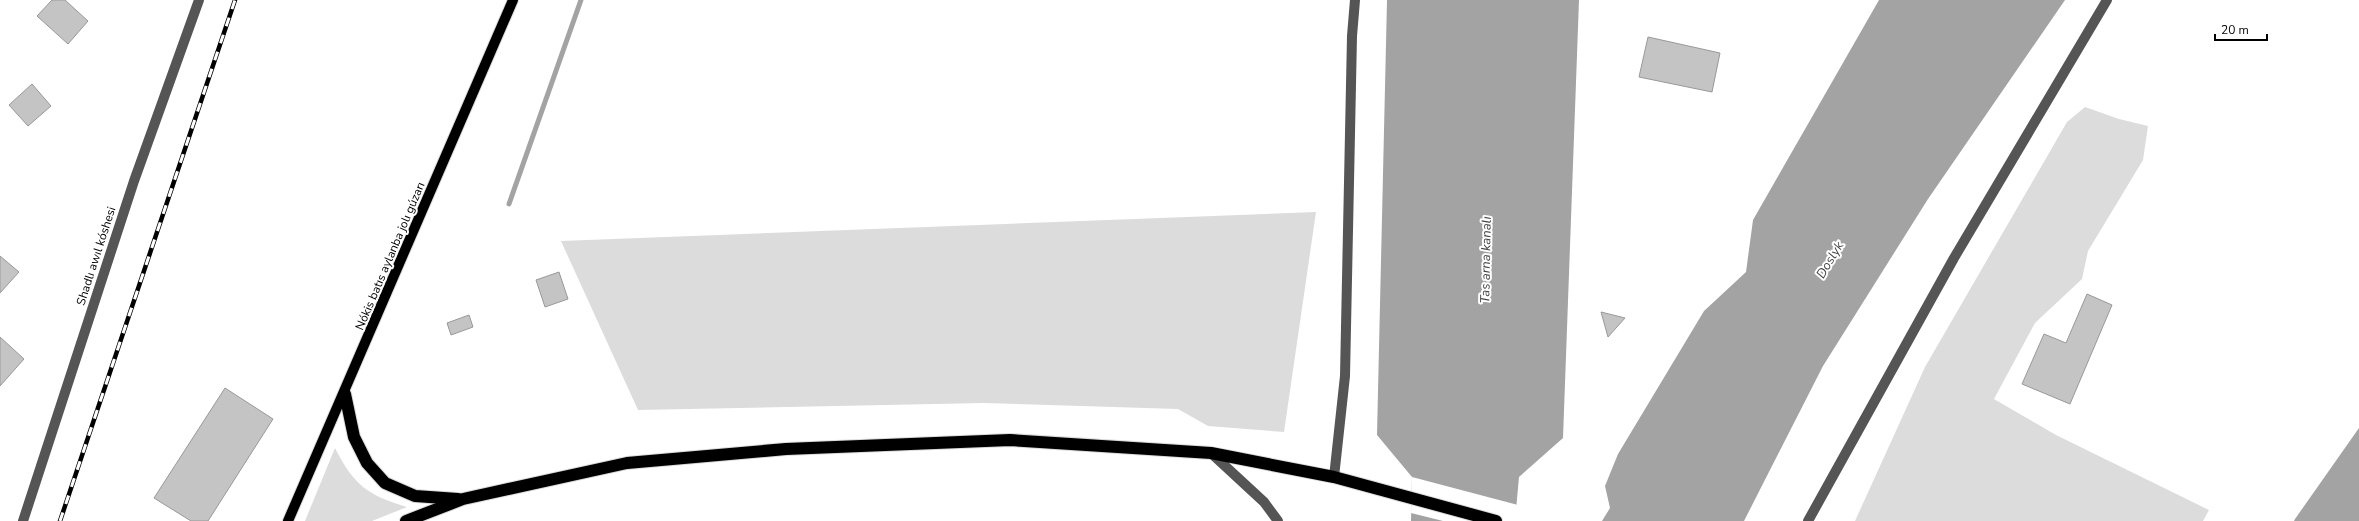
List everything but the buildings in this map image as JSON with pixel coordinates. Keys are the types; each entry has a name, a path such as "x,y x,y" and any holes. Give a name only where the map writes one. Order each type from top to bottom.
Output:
{"highway":[{"path":"345,394 354,437 367,463 385,483 415,496 463,499"},
{"path":"406,521 463,499 627,463 786,449 1010,440 1211,453 1334,477 1496,521"}],"main road":[{"name":"Nókis batıs aylanba jolı gúzarı","path":"288,521 345,394 514,0"}],"street":[{"name":"Shadlı awıl kóshesi","path":"23,521 134,181 199,0"},
{"path":"1334,477 1344,376 1352,36 1355,0"},
{"path":"1808,521 1954,258 2107,0"},
{"path":"1211,453 1264,502 1278,521"}],"shaded area":[{"path":"2085,107 2119,119 2148,126 2143,160 2088,251 2082,279 2035,323 1994,399 2056,435 2209,510 2203,521 1855,521 1925,367 2067,122"},
{"path":"1316,212 1284,432 1208,426 1178,409 984,403 638,410 561,241"},
{"path":"335,448 349,471 363,487 393,503 407,507 372,521 305,521"}],"water":[{"name":"Tas arna kanalı","path":"1387,0 1579,0 1563,438 1519,477 1515,521 1411,521 1412,477 1377,435"},
{"name":"Doslyk","path":"1879,0 2065,0 1928,199 1823,366 1744,521 1602,521 1610,508 1605,486 1618,454 1704,311 1746,272 1753,220"},
{"path":"2359,428 2359,521 2294,521 2295,519"}],"pier":[{"path":"1412,477 1518,505 1517,521 1443,521 1411,513"}],"waterway":[{"path":"509,204 581,0"}],"railway":[{"path":"60,521 235,0"}]}
